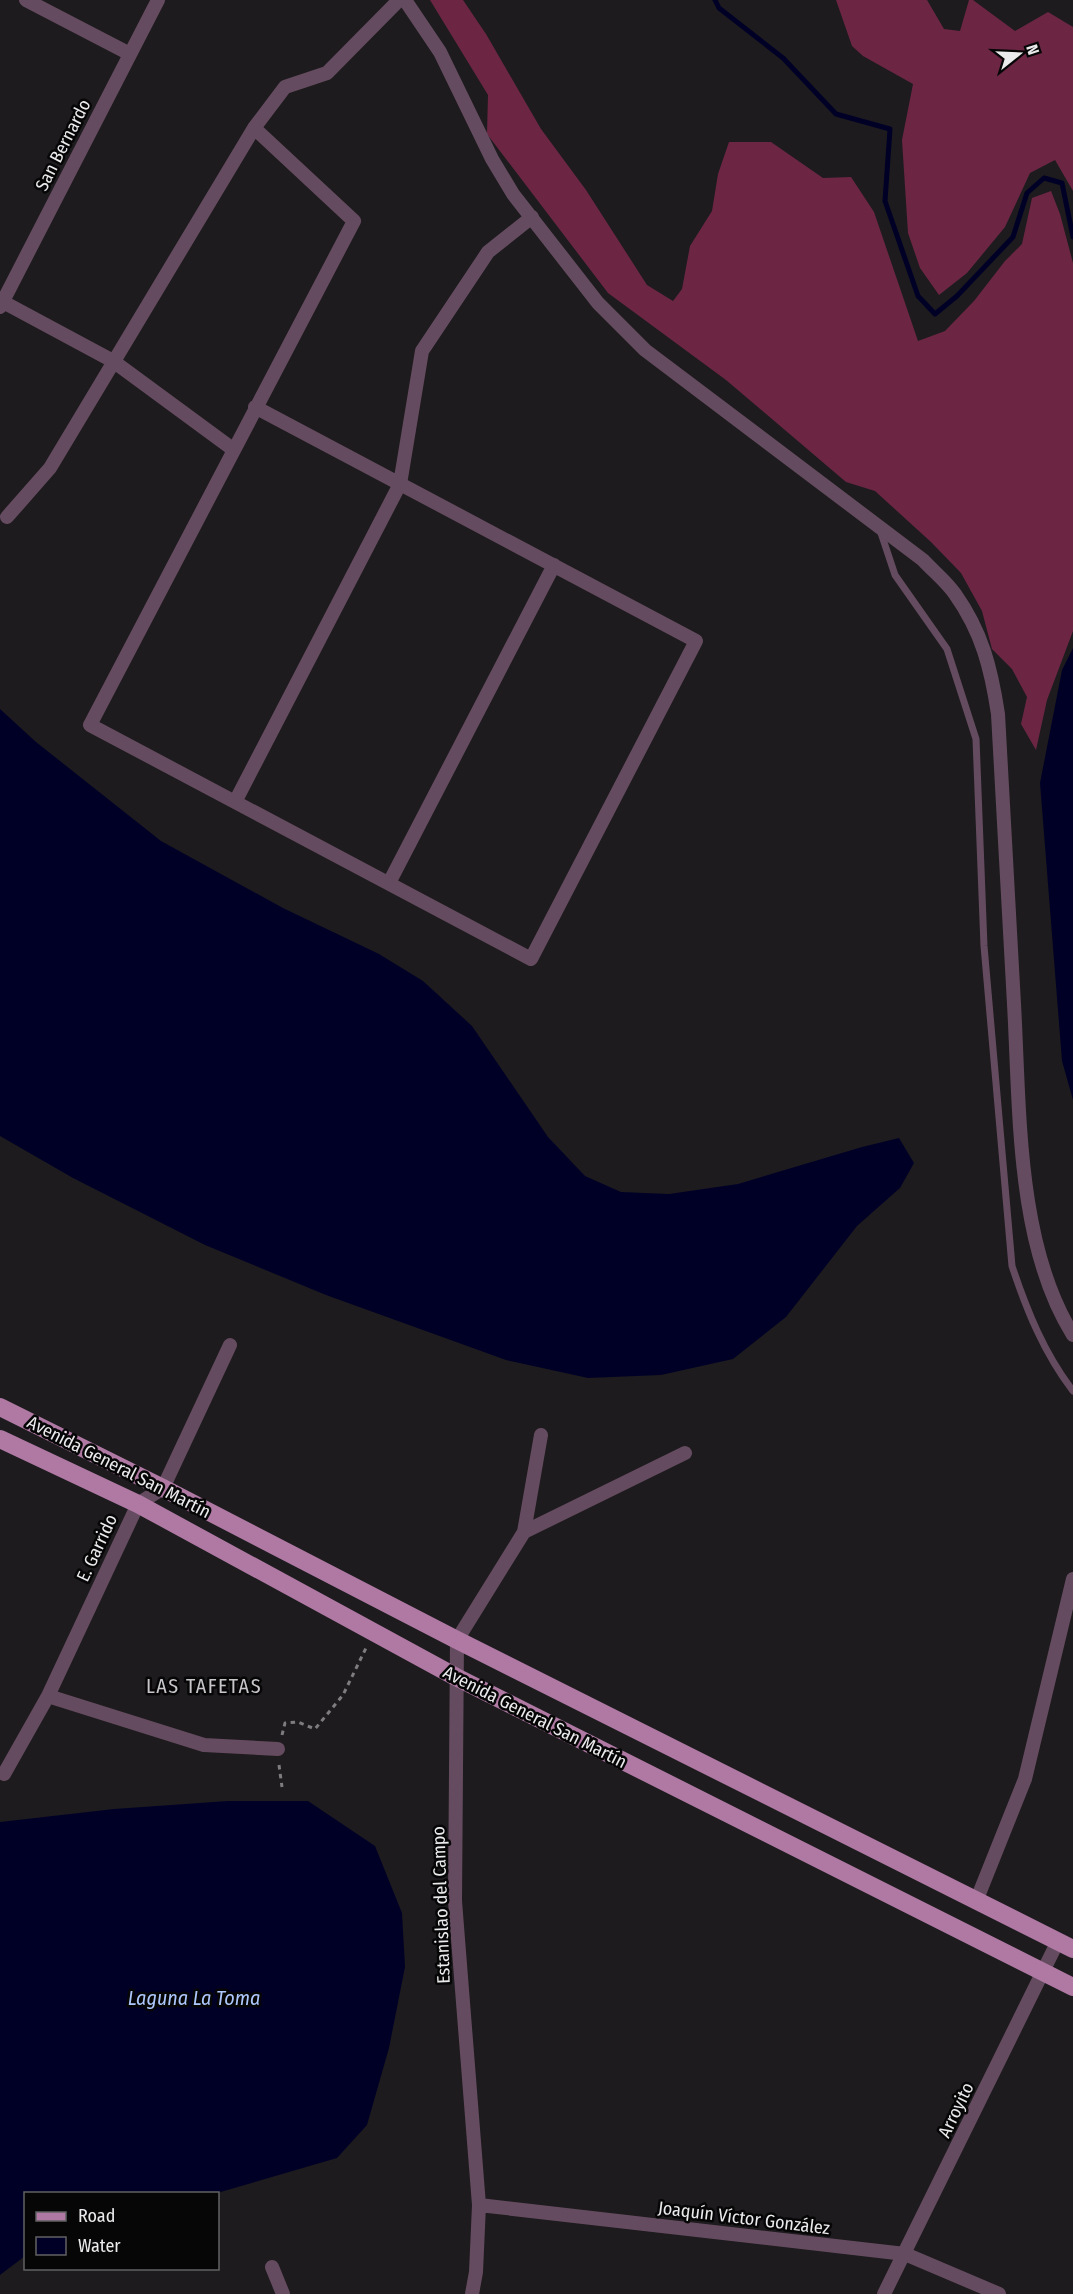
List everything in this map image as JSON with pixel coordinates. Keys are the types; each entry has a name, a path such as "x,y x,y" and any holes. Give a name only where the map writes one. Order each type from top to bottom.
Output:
{"main road":[{"name":"Avenida General San Martín","path":"0,1407 163,1488 457,1640 1065,1945"},
{"name":"Avenida General San Martín","path":"0,1439 138,1504 456,1677 1073,1988"}],"street":[{"path":"26,0 130,54"},
{"name":"San Bernardo","path":"2,304 158,0"},
{"path":"7,517 50,468 254,128 285,87 327,73 399,0"},
{"path":"405,0 440,52 492,159 513,194 598,303 645,350 923,560 954,592 976,630 991,669 998,714 1022,1141 1031,1220 1045,1274 1073,1335"},
{"path":"254,128 354,222 255,407 90,725 531,959 696,641 255,407"},
{"path":"235,802 400,484 422,351 489,252 532,217"},
{"path":"2,304 113,361 234,450"},
{"path":"389,884 555,565"},
{"path":"163,1488 230,1345"},
{"path":"457,1640 524,1532 541,1435"},
{"path":"524,1532 685,1453"},
{"name":"E. Garrido","path":"4,1774 48,1696 138,1504 163,1488"},
{"path":"977,1899 1025,1779 1073,1579"},
{"name":"Estanislao del Campo","path":"457,1640 455,1901 478,2205 476,2272 472,2294"},
{"path":"48,1696 204,1745 278,1749"},
{"name":"Arroyito","path":"884,2294 1044,1973 1065,1945"},
{"name":"Joaquín Víctor González","path":"478,2205 905,2254 999,2294"},
{"path":"272,2267 283,2294"}],"lane":[{"path":"879,527 895,575 947,649 976,739 984,946 1012,1266 1029,1315 1056,1369 1073,1391"}],"path":[{"path":"282,1787 278,1749 285,1722 298,1722 315,1729 343,1695 373,1632"}],"shaded area":[{"path":"430,0 463,0 486,34 541,129 586,190 647,285 673,301 682,289 690,246 712,211 718,174 729,142 771,142 823,178 851,177 874,212 918,341 945,331 974,301 1005,261 1022,244 1032,198 1051,191 1060,214 1073,263 1073,631 1047,700 1036,750 1021,724 1027,697 1012,669 992,649 982,611 961,573 875,491 846,482 726,380 608,293 487,134 488,95"},
{"path":"836,0 927,0 944,29 960,31 969,0 973,0 1015,31 1048,12 1073,27 1073,191 1055,160 1030,173 1005,227 967,273 939,295 920,268 908,233 902,140 913,84 863,56 852,46"}],"water":[{"path":"1073,648 1073,1100 1062,1061 1040,783 1062,670"},
{"path":"0,709 36,742 161,841 283,908 379,954 423,981 472,1026 548,1137 585,1176 621,1192 669,1194 738,1184 899,1138 914,1163 900,1188 857,1226 786,1317 733,1359 661,1375 588,1378 506,1360 326,1295 205,1245 73,1178 0,1136"},
{"name":"Laguna La Toma","path":"228,1801 308,1801 375,1846 402,1913 405,1967 389,2048 367,2125 337,2158 219,2192 24,2192 24,2257 0,2275 0,1822 114,1809"}],"waterway":[{"path":"715,0 719,8 783,58 836,114 890,129 885,201 918,296 935,314 957,296 1013,237 1027,193 1044,178 1062,183 1073,237"}],"district":[{"name":"LAS TAFETAS","path":"204,1686"}]}
